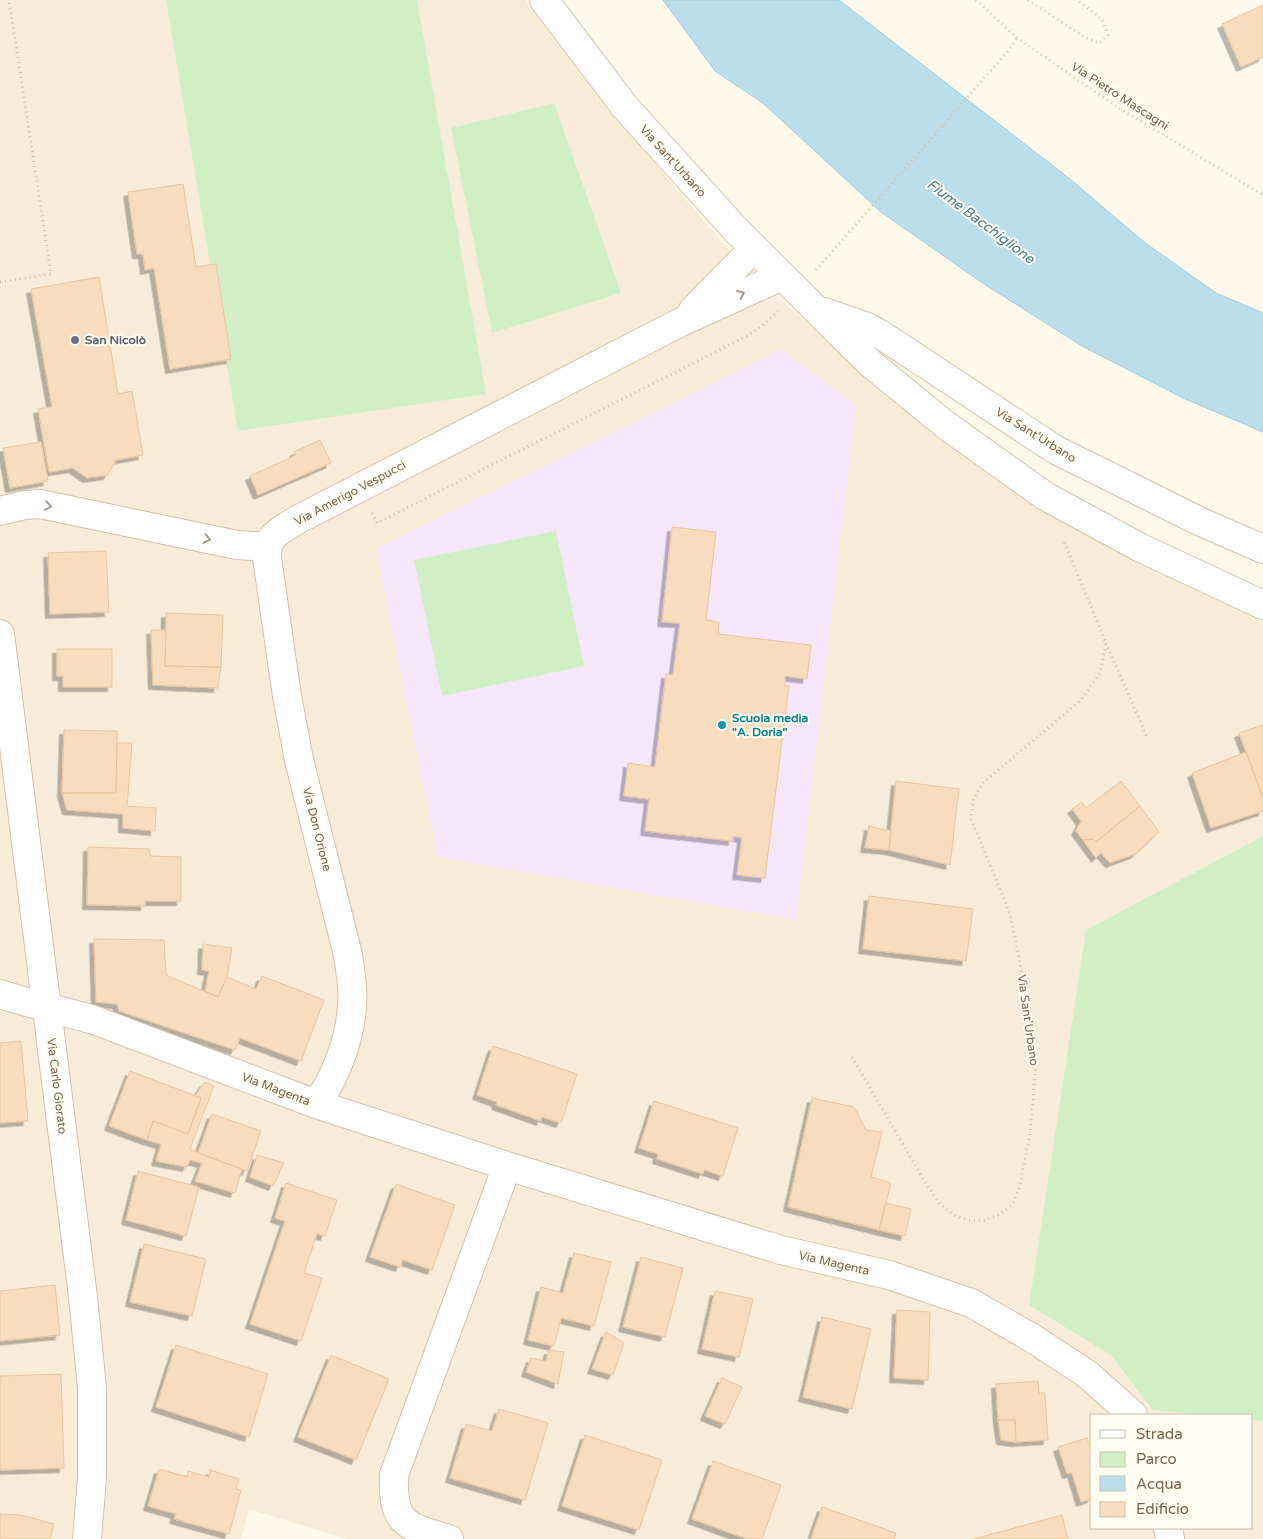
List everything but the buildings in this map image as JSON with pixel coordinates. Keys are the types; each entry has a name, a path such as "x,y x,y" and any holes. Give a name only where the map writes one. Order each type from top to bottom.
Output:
{"street":[{"name":"Via Sant'Urbano","path":"544,0 625,107 736,230 801,288 871,364 946,426 1045,496 1139,547 1263,605"},
{"name":"Via Amerigo Vespucci","path":"681,322 754,248"},
{"name":"Via Sant'Urbano","path":"801,288 880,334 1056,450 1201,522 1263,549"},
{"name":"Via Amerigo Vespucci","path":"267,547 271,538 297,520 681,322 801,288"},
{"path":"0,511 25,505 40,504 237,545 267,547"},
{"name":"Via Don Orione","path":"267,547 287,696 300,760 348,955 352,985 353,1004 340,1059 316,1104"},
{"name":"Via Carlo Giorato","path":"0,634 82,1288 92,1388 92,1478 87,1539"},
{"path":"0,983 12,984 42,974"},
{"name":"Via Magenta","path":"0,994 94,1020 316,1104 507,1166 781,1250 889,1276 970,1303 1032,1338 1087,1374 1132,1414"},
{"path":"449,1539 422,1531 406,1523 398,1512 396,1504 394,1475 507,1166"}],"path":[{"path":"0,282 51,274 9,0"},
{"name":"Via Pietro Mascagni","path":"976,0 1017,38 1120,108 1263,195"},
{"path":"1028,0 1086,38 1100,43 1108,35 1102,19 1077,0"},
{"path":"377,523 747,336 764,325 801,288 1008,51 1017,38"},
{"path":"1045,496 1147,737"},
{"name":"Via Sant'Urbano","path":"852,1057 940,1204 956,1216 972,1221 992,1218 1012,1204 1018,1189 1030,1134 1036,1064 1010,910 971,819 973,800 983,783 1081,700 1100,673 1106,643"}],"shaded area":[{"path":"0,0 526,0 618,119 723,244 778,298 959,450 1079,526 1233,608 1263,621 1263,836 1086,930 1029,1305 1112,1356 1152,1410 1194,1414 1090,1414 1090,1529 1253,1529 1253,1420 1263,1421 1263,1539 347,1539 249,1509 241,1539 0,1539"},
{"path":"781,349 856,405 796,920 438,857 376,549"}],"green space":[{"path":"166,0 417,0 486,394 238,431"},
{"path":"554,103 621,293 492,333 451,128"},
{"path":"556,531 584,666 442,696 414,560"},
{"path":"1263,836 1263,1421 1253,1420 1253,1414 1194,1414 1152,1410 1112,1356 1029,1305 1086,930"}],"water":[{"name":"Fiume Bacchiglione","path":"663,0 839,0 1070,179 1144,242 1216,293 1263,313 1263,432 1183,398 1082,346 984,284 881,212 763,103 715,71"}],"place":[{"name":"San Nicolò","path":"75,340"},
{"name":"Scuola media \"A. Doria\"","path":"722,725"}]}
